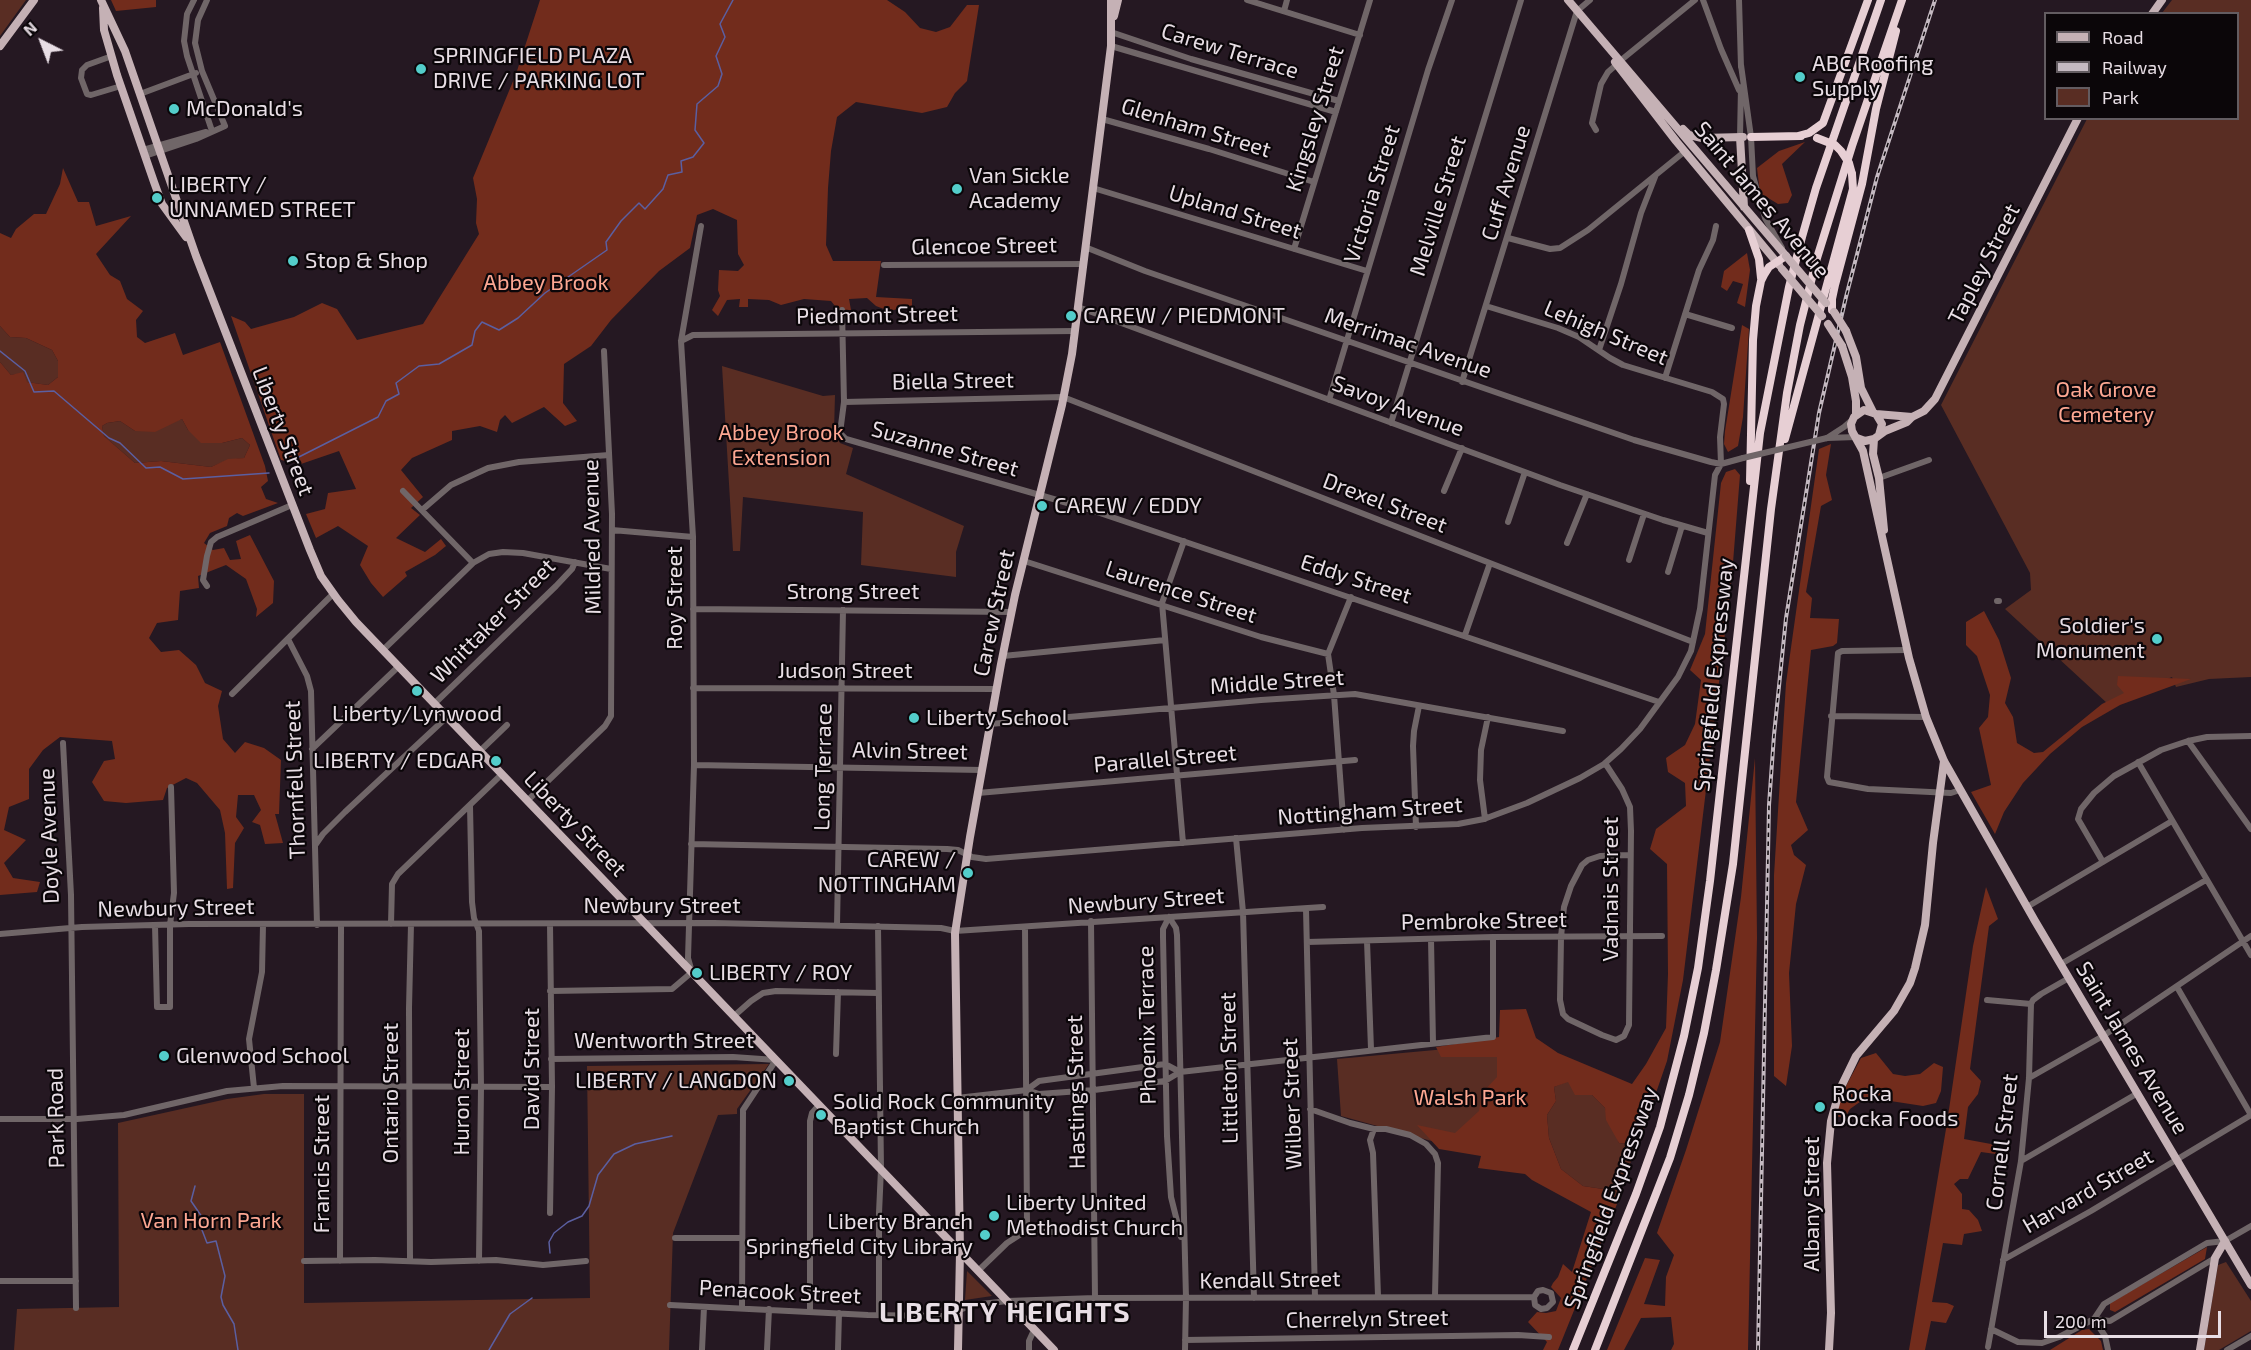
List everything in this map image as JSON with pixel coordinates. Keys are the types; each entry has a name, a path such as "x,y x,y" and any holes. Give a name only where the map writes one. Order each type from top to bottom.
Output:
{"highway":[{"path":"1798,136 1823,123 1868,0"},
{"name":"Springfield Expressway","path":"1573,1350 1618,1243 1652,1149 1676,1070 1692,1001 1710,881 1760,433 1789,287 1816,188 1881,0"},
{"path":"1833,311 1834,285 1860,193 1876,109 1902,0"},
{"name":"Springfield Expressway","path":"1595,1350 1670,1158 1689,1095 1709,1012 1733,864 1774,483 1787,393 1800,325 1817,258 1852,146 1902,0"},
{"path":"1751,136 1817,138 1835,146 1849,163 1853,189 1790,415 1774,483"},
{"path":"1749,230 1759,259 1761,281 1753,340 1749,449 1750,513"},
{"path":"1761,281 1769,267 1786,256"}],"main road":[{"path":"0,46 34,0"},
{"name":"Carew Street","path":"958,1350 960,1252 955,931 996,689 1012,612 1064,397 1084,264 1111,46 1111,0"},
{"name":"Carew Street","path":"1111,32 1118,0"},
{"name":"Saint James Avenue","path":"1568,0 1684,152 1828,324 1842,346 1852,377 1856,401 1854,417"},
{"name":"Liberty Street","path":"102,2 125,51 192,244 316,567 333,594 351,617 1054,1350"},
{"name":"Liberty Street","path":"102,2 104,30 162,204 192,244"},
{"name":"Saint James Avenue","path":"1618,63 1833,311 1846,331 1856,357 1861,388 1874,413"},
{"path":"1668,118 1689,135 1702,138 1751,136"},
{"name":"Tapley Street","path":"1876,437 1924,411 1941,387 2077,120"},
{"path":"1740,137 1743,207 1749,230"},
{"path":"1886,550 1873,502 1863,451 1852,431 1854,417 1864,410 1912,417"},
{"path":"1874,413 1882,424 1876,437 1873,454 1879,478 1886,550"},
{"path":"1856,438 1865,441 1876,437"},
{"name":"Saint James Avenue","path":"1886,550 1907,650 1926,717 1944,761 2027,907 2251,1285"},
{"name":"Albany Street","path":"1829,1350 1831,1313 1827,1163 1831,1121 1840,1089 1856,1056 1894,1011 1910,983 1915,968 1925,925 1944,761"},
{"path":"2200,1350 2215,1258 2224,1242"}],"street":[{"path":"194,0 187,14 184,41 212,131"},
{"path":"144,153 196,139 225,126 197,57 196,31 207,0"},
{"path":"1247,0 1360,35"},
{"path":"1284,11 1287,0"},
{"name":"Kingsley Street","path":"1294,249 1370,0"},
{"name":"Victoria Street","path":"1329,400 1428,70 1452,0"},
{"name":"Melville Street","path":"1391,423 1521,0"},
{"path":"1577,11 1590,0"},
{"path":"1596,130 1592,123 1601,84 1608,72 1695,0"},
{"path":"1703,0 1721,49 1741,93"},
{"path":"1739,0 1740,137"},
{"name":"Cuff Avenue","path":"1462,382 1577,11"},
{"name":"Carew Terrace","path":"1111,32 1191,59 1340,101"},
{"name":"Carew Terrace","path":"1111,46 1336,112"},
{"path":"112,56 87,65 82,70 81,78 89,95 121,86"},
{"path":"1741,65 1751,136 1753,176 1759,203 1786,256"},
{"path":"140,94 202,71"},
{"name":"Glenham Street","path":"1102,118 1314,182"},
{"path":"1508,238 1550,249 1560,248 1588,230 1684,152"},
{"path":"1599,350 1641,213 1656,174"},
{"name":"Upland Street","path":"1093,188 1367,271"},
{"name":"Roy Street","path":"692,972 688,958 694,765 693,537 681,341 701,226"},
{"path":"1665,378 1699,270 1713,240 1716,226"},
{"name":"Merrimac Avenue","path":"1085,248 1462,382 1634,440 1695,459 1721,464"},
{"name":"Glencoe Street","path":"884,265 1084,264"},
{"name":"Lehigh Street","path":"1486,306 1558,328 1579,337 1623,365 1712,392"},
{"name":"Savoy Avenue","path":"1078,307 1525,472 1644,514 1708,533"},
{"path":"842,310 844,402"},
{"path":"1685,314 1732,328"},
{"name":"Piedmont Street","path":"681,341 693,335 1075,331"},
{"name":"Mildred Avenue","path":"527,801 609,721 611,716 612,530 604,351"},
{"name":"Nottingham Street","path":"691,844 947,849 986,860 1236,838 1458,824 1485,819 1547,794 1605,763 1629,741 1686,664 1700,609 1715,475 1721,464 1720,437 1724,404 1723,399 1712,392"},
{"name":"Biella Street","path":"844,402 1064,397"},
{"name":"Drexel Street","path":"1064,397 1693,642"},
{"name":"Suzanne Street","path":"844,402 841,435 846,439 1040,496"},
{"path":"1827,438 1844,428 1854,417"},
{"path":"1721,464 1827,438 1856,438"},
{"path":"1444,491 1462,448"},
{"path":"422,510 452,485 488,468 510,463 609,455"},
{"path":"1879,478 1929,460"},
{"path":"1508,522 1525,472"},
{"path":"403,490 473,563"},
{"path":"1567,543 1587,494"},
{"name":"Eddy Street","path":"1040,496 1088,509 1659,702"},
{"path":"207,586 203,580 211,542 217,537 292,505"},
{"path":"1629,560 1644,514"},
{"path":"1668,572 1682,526"},
{"path":"612,530 693,537"},
{"path":"1183,843 1162,604 1184,541"},
{"path":"383,650 473,563 489,554 503,552 611,569"},
{"name":"Laurence Street","path":"1024,561 1261,637 1328,654"},
{"name":"Whittaker Street","path":"435,704 556,586 572,569 575,562"},
{"path":"1465,635 1490,563"},
{"path":"232,694 333,594"},
{"path":"1344,830 1334,695 1328,654 1351,597"},
{"name":"Strong Street","path":"693,609 1012,612"},
{"name":"Long Terrace","path":"837,925 843,610"},
{"name":"Thornfell Street","path":"288,639 309,684 317,925"},
{"path":"1003,656 1165,640"},
{"path":"1907,650 1842,651 1838,653 1827,777 1829,782 1868,789 1951,793 1960,790"},
{"path":"312,749 399,666"},
{"name":"Judson Street","path":"693,688 996,689"},
{"name":"Middle Street","path":"990,724 1355,694 1563,731"},
{"path":"1416,826 1413,746 1419,705"},
{"path":"1831,716 1926,717"},
{"path":"316,845 323,834 345,812 447,717"},
{"path":"1485,819 1480,780 1481,750 1488,717"},
{"path":"480,751 507,725"},
{"path":"2103,862 2078,819 2081,809 2094,793 2114,776 2161,750 2207,737 2251,736"},
{"path":"2188,741 2251,829"},
{"name":"Doyle Avenue","path":"63,743 71,928"},
{"name":"Parallel Street","path":"978,793 1355,760"},
{"path":"2138,762 2251,955"},
{"name":"Vadnais Street","path":"1561,937 1560,1000 1563,1014 1568,1019 1616,1040 1626,1034 1629,1022 1630,807 1622,789 1605,763"},
{"name":"Alvin Street","path":"694,765 982,770"},
{"path":"391,924 392,884 399,874 502,774"},
{"path":"155,925 157,1007 170,1006 170,925 174,893 171,787"},
{"name":"Huron Street","path":"470,806 472,902 474,918 479,931 481,1087 479,1261"},
{"path":"2027,907 2172,821"},
{"name":"Littleton Street","path":"1236,838 1243,912 1254,1298"},
{"path":"1561,937 1564,907 1571,886 1582,865 1600,855 1630,855"},
{"path":"2061,964 2206,880"},
{"name":"Newbury Street","path":"0,934 71,928 155,925 646,923 878,926 941,928 955,931 1323,907"},
{"name":"Wilber Street","path":"1306,909 1315,1297"},
{"name":"Phoenix Terrace","path":"1169,917 1163,929 1167,1143 1171,1197 1184,1246"},
{"name":"Phoenix Terrace","path":"1169,917 1176,928 1177,935 1186,1298 1185,1350"},
{"name":"Hastings Street","path":"1091,921 1095,1298"},
{"name":"Francis Street","path":"340,1261 341,924"},
{"name":"Ontario Street","path":"410,1262 411,924"},
{"name":"David Street","path":"550,924 552,1087 550,1213"},
{"path":"254,1088 249,1039 262,972 263,925"},
{"path":"878,926 881,1169 879,1315"},
{"path":"1024,1233 1027,1224 1028,1090 1025,927"},
{"name":"Park Road","path":"71,928 76,1308"},
{"name":"Pembroke Street","path":"1307,942 1492,937 1662,936"},
{"path":"2029,1078 2103,1036 2251,936"},
{"path":"957,1098 1028,1090 1039,1094 1094,1090 1165,1081 1180,1072 1493,1037 1492,937"},
{"path":"1431,939 1433,1043"},
{"path":"1367,941 1371,1049"},
{"path":"550,991 672,989 692,972"},
{"path":"1987,1000 2031,1004 2033,1000 2069,978"},
{"path":"1164,983 1177,983"},
{"path":"2177,987 2251,1115"},
{"path":"734,1016 763,993 776,991 878,993"},
{"path":"836,1054 838,993"},
{"path":"1164,995 1177,996"},
{"name":"Cornell Street","path":"1988,1347 2021,1161 2029,1078 2031,1004"},
{"name":"Wentworth Street","path":"551,1059 734,1058 776,1060"},
{"path":"742,1308 743,1110 776,1060"},
{"path":"1028,1090 1030,1086 1039,1081 1165,1064 1180,1072"},
{"path":"0,1119 75,1119 124,1115 227,1091 283,1086 552,1087"},
{"path":"2021,1161 2138,1093"},
{"path":"810,1311 810,1121 812,1113 819,1105"},
{"path":"1310,1109 1350,1123 1410,1135 1426,1144 1437,1158 1435,1296"},
{"name":"Harvard Street","path":"2003,1260 2251,1115"},
{"path":"1374,1129 1370,1140 1378,1296"},
{"path":"1167,1143 1181,1143"},
{"path":"1169,1158 1182,1157"},
{"path":"1991,1329 2018,1342 2042,1343 2094,1319 2104,1304 2207,1243 2224,1242 2251,1226"},
{"path":"978,1271 1007,1243 1024,1233 1095,1232"},
{"path":"675,1238 741,1238"},
{"path":"2094,1319 2110,1321 2215,1258"},
{"path":"304,1262 496,1260 543,1265 586,1261"},
{"path":"0,1281 76,1281"},
{"name":"Kendall Street","path":"1007,1301 1095,1298 1534,1297"},
{"name":"Penacook Street","path":"670,1305 943,1316 973,1305 1007,1301"},
{"path":"702,1350 704,1307"},
{"path":"767,1350 769,1309"},
{"path":"838,1350 839,1313"},
{"path":"2094,1319 2104,1336 2108,1350"},
{"path":"1029,1350 1029,1341 1034,1330"},
{"name":"Cherrelyn Street","path":"1185,1340 1518,1335 1549,1337"},
{"path":"2227,1350 2251,1336"}],"green space":[{"path":"0,0 26,0 0,36"},
{"path":"111,0 156,0 156,7 116,11"},
{"path":"540,0 887,0 905,12 920,28 936,32 950,27 967,5 979,5 967,81 955,93 947,107 922,113 856,102 837,117 831,151 826,245 833,261 881,261 876,297 912,299 912,306 889,311 876,306 867,298 849,299 851,310 839,311 831,301 804,299 781,305 769,300 748,299 748,307 739,307 740,299 727,300 718,316 712,310 720,296 719,270 738,271 744,265 738,254 737,220 713,209 697,215 690,248 659,271 611,320 591,346 564,364 563,403 577,421 565,426 544,407 512,423 505,415 500,420 497,432 480,426 452,431 452,440 412,458 401,470 423,497 411,508 420,515 396,538 425,552 441,539 446,546 405,572 407,576 383,597 360,565 368,546 338,526 316,538 306,514 325,509 328,493 356,489 339,451 301,464 281,460 231,316 245,322 251,329 294,317 322,303 337,309 357,340 423,324 479,234 476,223 477,199 473,178 516,74"},
{"name":"Oak Grove Cemetery","path":"2172,0 2251,0 2251,677 2209,679 2176,687 2172,677 2108,704 2005,609 2031,590 2030,573 1941,405 2086,120 2239,120 2239,12 2163,12"},
{"path":"1805,142 1782,164 1792,195 1788,203 1778,204 1760,193 1757,168 1779,151"},
{"path":"63,168 78,202 89,202 96,226 131,216 96,254 110,275 120,281 127,299 143,311 136,320 137,337 145,343 175,333 183,355 220,342 265,466 268,481 261,487 266,499 278,503 243,516 237,513 229,518 227,526 210,533 204,543 213,550 224,548 230,560 241,559 236,541 250,535 274,581 273,603 256,617 257,609 246,579 226,565 198,576 199,588 180,591 178,620 157,623 149,638 161,652 179,650 196,665 205,683 222,691 218,706 223,739 235,753 245,742 264,748 281,760 279,814 275,814 283,843 265,844 260,825 252,822 261,810 254,795 238,795 236,817 244,828 235,843 233,888 227,889 225,833 220,810 197,783 186,778 167,788 163,800 126,803 104,801 92,782 104,761 115,759 112,741 60,737 43,750 29,769 29,799 9,807 4,830 26,840 4,863 13,878 40,882 37,892 0,895 0,362 11,375 23,372 27,382 48,385 58,377 58,361 52,350 26,338 10,337 0,326 0,233 11,238 16,229 34,214 46,214 60,184","holes":["182,419 188,430 201,443 222,443 242,438 250,445 244,458 228,459 211,467 161,461 135,463 104,436 102,426 120,421 135,431 155,432"]},
{"path":"1747,253 1750,270 1745,307 1737,303 1743,284 1733,281 1727,291 1721,287 1724,271"},
{"path":"1742,325 1749,329 1743,417 1738,446 1728,452 1724,444 1725,431"},
{"path":"0,326 10,337 26,338 52,350 58,361 58,377 48,385 26,382 19,374 11,375 0,362"},
{"name":"Abbey Brook Extension","path":"722,366 823,396 835,395 834,431 840,443 853,448 846,474 964,526 956,552 956,577 861,565 863,512 743,497 740,551 733,551"},
{"path":"182,419 188,430 222,443 242,438 250,445 244,458 228,460 211,467 161,461 135,463 104,436 102,426 120,421 135,431"},
{"path":"1831,444 1826,475 1832,500 1821,506 1806,592 1812,598 1810,618 1839,619 1837,643 1833,646 1811,650 1796,802 1808,830 1791,845 1794,855 1806,865 1796,904 1789,973 1792,1046 1786,1086 1774,1076 1774,875 1786,683 1819,449"},
{"path":"1735,469 1740,475 1732,575 1683,980 1667,1061 1638,1145 1619,1143 1606,1120 1605,1108 1592,1095 1575,1095 1568,1082 1554,1087 1556,1101 1547,1115 1549,1138 1561,1169 1583,1186 1603,1189 1616,1197 1617,1204 1558,1350 1543,1350 1547,1342 1528,1322 1537,1312 1556,1311 1561,1298 1551,1287 1563,1264 1572,1272 1591,1212 1525,1174 1478,1168 1481,1156 1439,1149 1417,1125 1455,1133 1479,1111 1482,1093 1497,1077 1497,1057 1441,1057 1436,1047 1499,1037 1500,1010 1526,1009 1536,1038 1558,1053 1632,1084 1666,1028 1667,864 1650,849 1656,829 1686,806 1685,783 1668,772 1666,758 1685,745 1695,724 1701,680 1690,670 1705,634 1721,483 1726,472"},
{"path":"1984,611 1999,640 2011,678 2005,703 2013,717 2017,743 2034,753 2043,752 2102,704 2124,693 2117,685 2118,676 2191,679 2120,705 2082,727 2050,754 2023,783 2004,812 1995,834 1971,792 1991,785 1979,728 1988,717 1990,695 1977,656 1966,645 1966,622"},
{"path":"1755,758 1757,938 1748,1350 1671,1350 1674,1344 1671,1317 1641,1318 1624,1350 1607,1350 1645,1258 1660,1260 1644,1304 1665,1306 1666,1277 1674,1255 1657,1233 1720,1042 1741,897"},
{"path":"1986,887 1998,919 1989,926 1970,1069 1981,1081 1978,1094 1968,1107 1964,1139 1991,1144 2003,1155 1981,1152 1968,1179 1960,1179 1954,1184 1962,1194 1962,1209 1969,1210 1978,1220 1982,1231 1964,1234 1962,1245 1943,1243 1932,1302 1954,1306 1946,1323 1931,1321 1925,1350 1909,1350 1947,1123 1973,946"},
{"name":"Walsh Park","path":"1533,1041 1504,1161 1341,1116 1337,1059"},
{"path":"1876,1053 1893,1074 1905,1076 1920,1074 1934,1063 1943,1067 1941,1091 1936,1103 1923,1106 1864,1099 1850,1109 1845,1118 1835,1116 1846,1086 1861,1058"},
{"name":"Van Horn Park","path":"769,1064 737,1109 737,1114 718,1115 673,1233 669,1350 14,1350 17,1309 119,1307 118,1123 227,1099 264,1094 304,1094 304,1303 590,1298 587,1066"},
{"path":"1568,1081 1592,1095 1605,1108 1619,1143 1638,1145 1616,1197 1603,1189 1583,1186 1561,1169 1549,1138 1547,1115 1556,1101 1554,1087"},
{"path":"2207,1247 2205,1259 2115,1312 2110,1310 2110,1303"},
{"path":"2226,1262 2251,1301 2251,1331 2219,1350 2204,1350 2218,1265"},
{"path":"967,1271 992,1296 965,1300"},
{"path":"2089,1329 2101,1341 2103,1350 2050,1350 2082,1330"}],"waterway":[{"name":"Abbey Brook","path":"289,462 378,417 386,401 399,394 396,383 419,366 439,364 472,345 475,331 482,322 499,330 518,318 545,293 607,250 606,242 621,221 639,203 645,209 663,189 668,175 682,172 681,161 693,157 704,143 695,130 697,104 718,86 722,74 716,56 725,37 720,24 733,0"},
{"name":"Abbey Brook","path":"0,351 25,371 34,392 54,391 109,438 120,443 146,468 160,467 183,479 269,473"},
{"path":"550,1253 549,1242 554,1233 568,1222 582,1216 589,1206 598,1175 614,1154 635,1144 672,1136"},
{"path":"195,1186 191,1201 202,1217 202,1230 207,1243 216,1241 225,1276 221,1297 234,1324 238,1350"},
{"path":"489,1350 510,1314 532,1298"}],"railway":[{"path":"1758,1350 1769,805 1786,618 1819,413 1846,297 1877,177 1935,0"}],"place":[{"name":"SPRINGFIELD PLAZA DRIVE / PARKING LOT","path":"421,69"},
{"name":"ABC Roofing Supply","path":"1800,77"},
{"name":"McDonald's","path":"174,109"},
{"name":"Van Sickle Academy","path":"957,189"},
{"name":"LIBERTY / UNNAMED STREET","path":"157,198"},
{"name":"Stop & Shop","path":"293,261"},
{"name":"CAREW / PIEDMONT","path":"1071,316"},
{"name":"CAREW / EDDY","path":"1042,506"},
{"name":"Soldier's Monument","path":"2157,639"},
{"name":"Liberty/Lynwood","path":"417,691"},
{"name":"Liberty School","path":"914,718"},
{"name":"LIBERTY / EDGAR","path":"496,761"},
{"name":"CAREW / NOTTINGHAM","path":"968,873"},
{"name":"LIBERTY / ROY","path":"697,973"},
{"name":"Glenwood School","path":"164,1056"},
{"name":"LIBERTY / LANGDON","path":"789,1081"},
{"name":"Rocka Docka Foods","path":"1820,1107"},
{"name":"Solid Rock Community Baptist Church","path":"821,1115"},
{"name":"Liberty United Methodist Church","path":"994,1216"},
{"name":"Liberty Branch Springfield City Library","path":"985,1235"}],"district":[{"name":"LIBERTY HEIGHTS","path":"1005,1313"}]}
